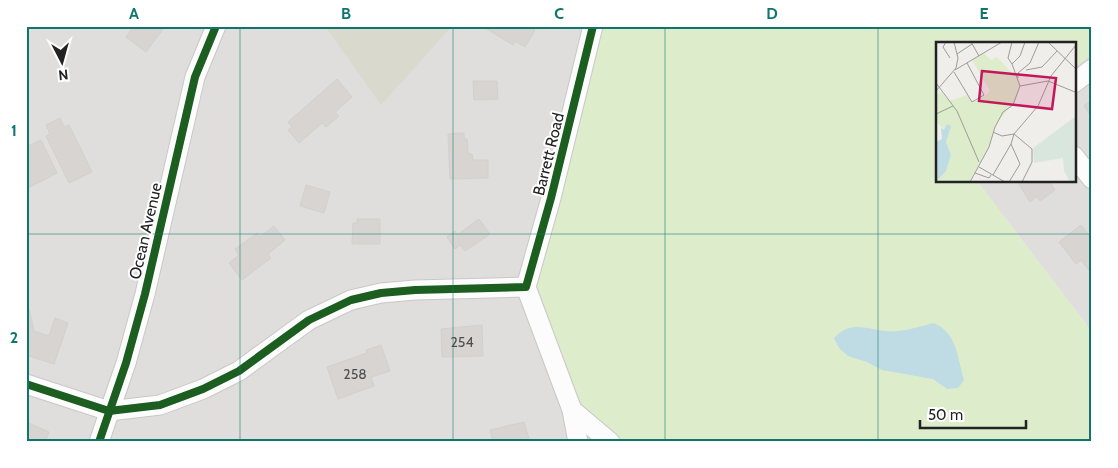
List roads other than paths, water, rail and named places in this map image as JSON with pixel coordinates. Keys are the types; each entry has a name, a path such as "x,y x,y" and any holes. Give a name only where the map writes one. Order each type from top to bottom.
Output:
{"street":[{"name":"Ocean Avenue","path":"99,442 126,363 145,294 195,77 216,26"},
{"name":"Barrett Road","path":"526,287 548,212 593,26"},
{"path":"1076,81 1092,69"},
{"path":"1076,159 1092,179"},
{"path":"26,384 109,411 160,405 203,389 239,370 308,320 351,300 382,293 415,290 526,287 572,410 578,442"},
{"path":"572,410 610,442"}],"water":[{"path":"933,323 947,332 955,346 964,380 958,388 947,389 933,379 882,370 867,362 848,356 839,348 834,338 849,328 864,327 898,331"}]}
